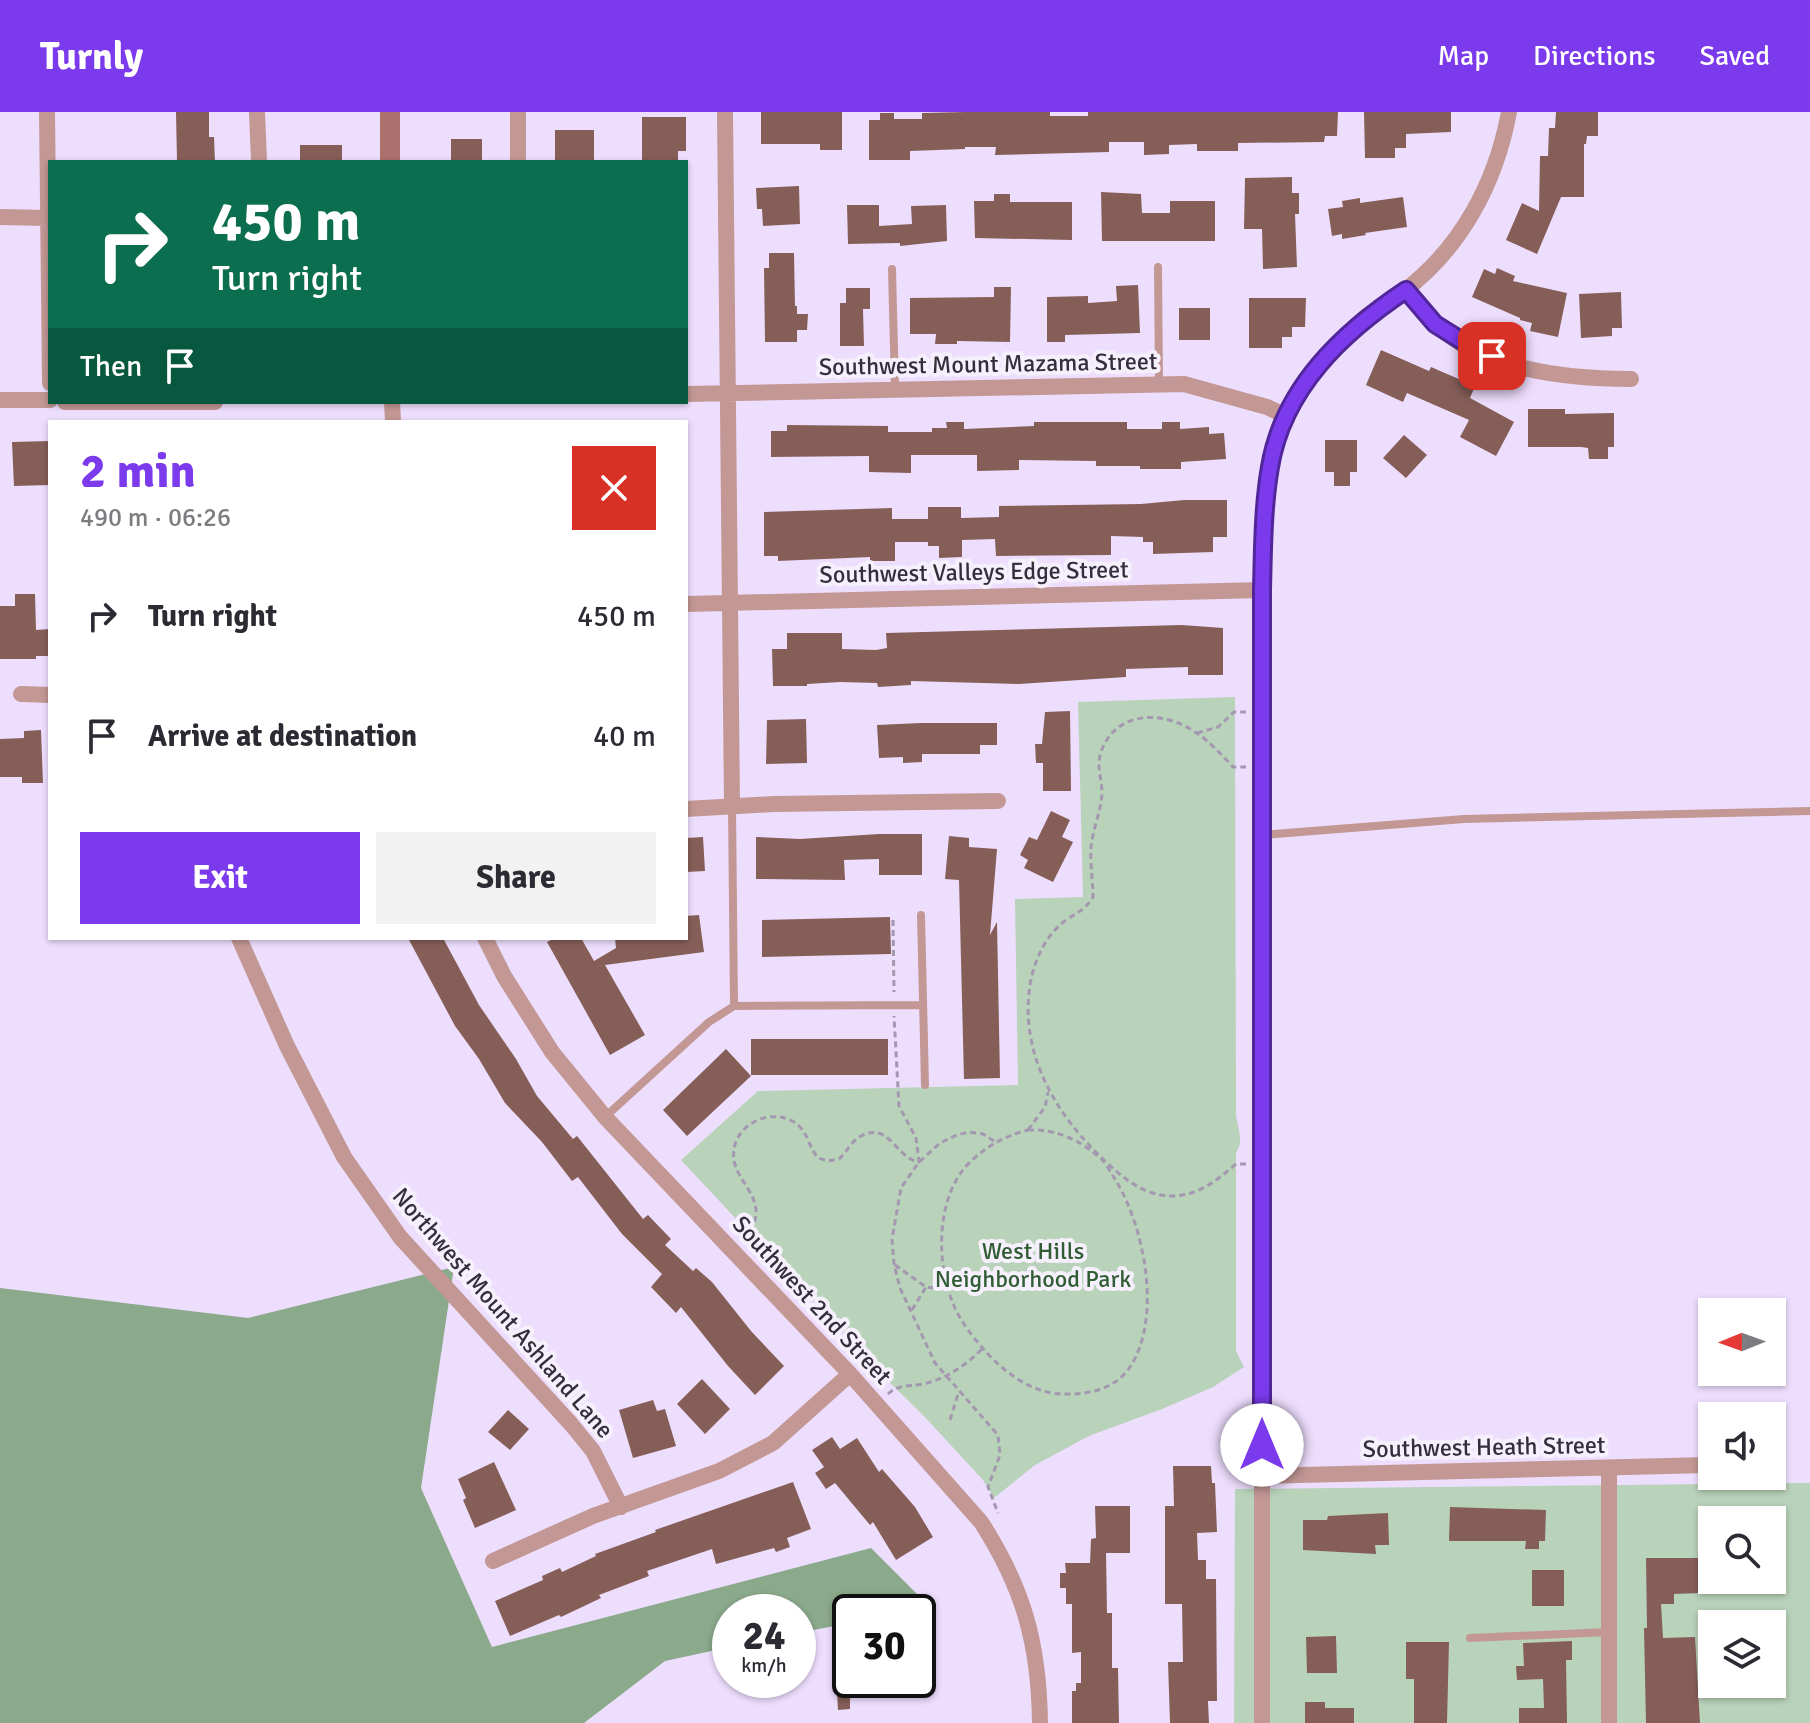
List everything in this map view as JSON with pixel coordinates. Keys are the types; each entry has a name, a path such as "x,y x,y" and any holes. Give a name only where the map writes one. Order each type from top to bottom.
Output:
{"street":[{"path":"0,217 48,218 47,112"},
{"path":"257,112 259,160"},
{"path":"390,112 390,160"},
{"path":"518,112 518,160"},
{"path":"725,112 732,805"},
{"path":"1262,1723 1262,590 1264,509 1270,463 1286,416 1322,360 1366,317 1406,290 1440,258 1476,209 1502,150 1509,112"},
{"path":"1406,290 1435,324 1470,346 1513,365 1559,376 1631,379"},
{"name":"Southwest Mount Mazama Street","path":"688,394 1184,384 1267,407 1286,416"},
{"path":"0,400 48,400"},
{"name":"Southwest Valleys Edge Street","path":"688,604 1262,590"},
{"path":"21,694 48,695"},
{"path":"688,809 732,805 998,801"},
{"name":"Northwest Mount Ashland Lane","path":"240,940 287,1046 344,1157 400,1237 593,1451 621,1507"},
{"name":"Southwest 2nd Street","path":"486,940 504,976 552,1052 605,1117 850,1374 955,1490 999,1549 1018,1589 1032,1634 1040,1723"},
{"path":"493,1561 537,1539 719,1471 773,1443 850,1374"},
{"name":"Southwest Heath Street","path":"1262,1476 1698,1465"},
{"path":"1609,1468 1609,1723"}],"lane":[{"path":"1158,267 1159,385"},
{"path":"892,269 895,390"},
{"path":"732,805 734,1006"},
{"path":"1262,835 1464,819 1810,811"},
{"path":"921,915 925,1085"},
{"path":"605,1117 709,1022 734,1006 923,1005"},
{"path":"1470,1638 1609,1632"}],"path":[{"path":"1197,733 1218,727 1234,712 1262,712"},
{"path":"1262,767 1233,767 1197,733 1170,719 1149,717 1125,721 1105,742 1097,766 1102,790 1091,847 1093,897 1089,905 1051,935 1040,952 1030,984 1030,1032 1038,1065 1049,1091 1072,1127 1139,1189 1172,1196 1199,1191 1217,1181 1236,1164 1262,1164"},
{"path":"893,920 898,1097 899,1106 916,1138 919,1162"},
{"path":"1028,1130 1045,1107 1049,1091"},
{"path":"731,1249 752,1231 756,1213 754,1200 740,1179 733,1156 736,1140 753,1121 782,1117 794,1122 805,1132 818,1158 828,1161 839,1159 863,1135 876,1134 896,1144 901,1155 908,1160 919,1162"},
{"path":"1028,1130 1067,1135 1102,1158 1132,1212 1147,1275 1146,1313 1139,1349 1129,1369 1111,1385 1083,1395 1051,1394 993,1361 958,1315 942,1266 941,1236 949,1201 968,1164 995,1142 1028,1130"},
{"path":"995,1142 983,1134 969,1132 957,1135 940,1143 919,1162 901,1188 892,1239 900,1288 935,1363 998,1435 1000,1455 988,1487 998,1515"},
{"path":"894,1264 926,1287 948,1289"},
{"path":"912,1310 926,1287"},
{"path":"877,1404 896,1386 924,1384 946,1375 969,1362 982,1349"},
{"path":"950,1420 959,1391"}],"green space":[{"name":"West Hills Neighborhood Park","path":"1235,697 1236,1115 1240,1139 1236,1153 1236,1351 1244,1367 1213,1387 1089,1436 1035,1465 994,1498 983,1480 922,1414 681,1160 758,1091 1018,1085 1015,899 1083,897 1078,702"},
{"path":"454,1267 421,1488 492,1647 871,1548 917,1594 832,1594 832,1626 816,1630 816,1594 712,1594 712,1651 665,1661 584,1723 0,1723 0,1288 248,1318"},
{"path":"1786,1483 1810,1483 1810,1723 1234,1723 1235,1489 1698,1484 1698,1490 1786,1490"}],"building":[{"path":"176,112 209,112 209,137 214,137 215,160 177,160"},
{"path":"761,112 842,112 842,150 820,150 820,144 761,144"},
{"path":"1050,112 1050,116 1088,116 1088,112 1338,112 1337,136 1325,136 1324,142 1238,143 1238,151 1197,151 1197,144 1169,145 1169,154 1144,155 1144,142 1109,142 1109,152 995,155 996,147 965,147 910,151 910,160 869,160 869,120 880,120 880,113 894,113 894,119 922,119 922,113"},
{"path":"1364,112 1451,112 1451,132 1406,134 1406,148 1395,148 1395,158 1365,158"},
{"path":"1556,112 1598,112 1598,136 1587,136 1584,144 1584,197 1561,197 1537,254 1506,240 1522,203 1539,211 1540,156 1548,156 1549,128 1555,128"},
{"path":"642,117 686,117 686,151 678,151 678,160 642,160"},
{"path":"555,130 594,130 594,160 555,160"},
{"path":"451,139 482,139 482,160 451,160"},
{"path":"300,145 342,145 342,160 300,160"},
{"path":"1292,177 1292,193 1299,193 1299,214 1295,214 1297,267 1263,269 1262,229 1244,229 1245,178"},
{"path":"799,186 800,224 763,226 762,209 757,209 756,188"},
{"path":"1101,192 1141,194 1142,213 1170,213 1170,201 1215,201 1215,241 1102,241"},
{"path":"994,194 1010,194 1010,202 1072,202 1072,240 975,238 974,201 994,201"},
{"path":"1403,197 1407,227 1342,239 1342,234 1332,236 1328,209 1343,207 1342,201 1360,198 1360,203"},
{"path":"847,205 879,205 879,226 912,224 911,206 946,205 947,241 900,246 900,243 848,244"},
{"path":"769,253 794,253 795,306 797,314 808,314 807,330 797,330 797,342 765,342 764,268 769,268"},
{"path":"1497,268 1515,276 1513,281 1567,293 1558,337 1530,331 1532,323 1472,297 1484,269 1495,274"},
{"path":"1138,285 1140,333 1065,335 1065,342 1047,342 1047,297 1088,296 1088,303 1117,301 1116,286"},
{"path":"994,287 1011,287 1010,342 957,341 957,344 935,344 936,334 910,334 910,298 994,297"},
{"path":"846,288 870,288 870,309 863,309 864,346 840,346 840,303 846,303"},
{"path":"1621,292 1622,328 1612,328 1612,336 1581,338 1579,294"},
{"path":"1249,298 1306,298 1305,327 1292,327 1292,337 1282,337 1282,348 1249,348"},
{"path":"1179,308 1210,308 1210,340 1179,340"},
{"path":"1381,350 1429,371 1431,367 1475,386 1470,398 1514,422 1496,456 1460,437 1469,420 1407,393 1403,402 1366,385"},
{"path":"1528,409 1565,409 1565,414 1614,413 1614,447 1608,447 1608,459 1589,459 1588,448 1528,447"},
{"path":"946,422 964,422 964,429 1034,426 1034,422 1127,422 1127,429 1162,429 1162,422 1180,422 1180,429 1209,427 1209,434 1224,433 1226,459 1181,462 1181,469 1096,466 1096,461 1019,460 1019,470 977,471 977,455 911,455 911,473 869,472 869,456 771,457 771,431 787,431 787,425 888,426 888,432 932,432 932,428 947,428"},
{"path":"1404,435 1427,455 1406,478 1383,458"},
{"path":"1325,440 1357,440 1357,472 1350,472 1350,486 1334,486 1334,472 1325,472"},
{"path":"48,441 48,485 14,486 12,442"},
{"path":"1227,500 1227,537 1213,537 1213,552 1153,554 1153,542 1143,542 1143,537 1111,536 1111,555 996,556 995,539 962,540 962,557 939,558 939,546 928,546 928,542 895,542 895,561 870,561 870,557 778,561 778,556 764,556 764,512 892,508 892,519 928,519 928,507 961,507 961,518 999,517 999,506 1141,504"},
{"path":"15,594 35,594 36,630 48,629 48,656 0,659 0,606 15,606"},
{"path":"1182,625 1223,628 1223,675 1188,675 1188,667 1126,669 1126,677 1019,684 911,681 911,685 878,687 877,683 840,682 773,686 772,649 787,649 787,633 842,633 842,649 876,650 887,648 886,633"},
{"path":"1070,711 1071,791 1043,791 1043,763 1036,763 1035,744 1042,744 1045,712"},
{"path":"806,719 807,763 766,764 767,720"},
{"path":"997,723 997,745 980,745 980,754 922,754 922,762 903,763 903,757 879,758 877,725"},
{"path":"41,730 43,783 22,783 22,777 0,777 0,739 24,738 24,731"},
{"path":"1051,811 1070,820 1062,837 1073,842 1053,882 1024,868 1028,860 1020,855 1029,837 1037,840"},
{"path":"922,834 922,875 879,875 879,859 844,860 845,880 756,879 756,837 800,839"},
{"path":"949,836 969,838 969,847 997,849 990,935 997,922 1000,1078 964,1079 959,880 945,879"},
{"path":"703,837 705,871 688,872 688,838"},
{"path":"699,915 704,952 605,965 645,1035 610,1055 547,942 582,940 594,961 616,948 615,940 688,940 688,916"},
{"path":"890,917 891,954 762,957 762,920"},
{"path":"409,940 444,940 479,1005 537,1096 573,1139 577,1136 643,1219 648,1215 671,1239 665,1245 693,1271 696,1268 712,1282 784,1366 755,1395 681,1307 676,1313 651,1287 662,1274 622,1234 578,1177 572,1181 542,1142 505,1103 455,1026"},
{"path":"751,1039 888,1039 888,1075 751,1075"},
{"path":"726,1049 751,1076 687,1136 663,1110"},
{"path":"702,1379 730,1409 705,1434 677,1404"},
{"path":"653,1400 657,1411 665,1409 676,1446 633,1458 619,1410"},
{"path":"508,1410 529,1429 510,1450 488,1432"},
{"path":"832,1437 840,1449 857,1438 879,1472 882,1469 915,1507 933,1537 896,1560 873,1522 870,1525 835,1483 826,1489 815,1473 824,1467 812,1450"},
{"path":"494,1462 516,1510 475,1528 458,1479"},
{"path":"1173,1466 1211,1466 1212,1483 1215,1483 1217,1532 1197,1533 1198,1560 1206,1560 1206,1579 1216,1579 1217,1701 1208,1701 1209,1723 1170,1723 1168,1662 1183,1662 1182,1604 1165,1604 1165,1506 1174,1506"},
{"path":"793,1482 811,1529 787,1538 790,1547 776,1552 774,1548 716,1564 712,1549 647,1571 649,1576 599,1595 601,1598 561,1617 559,1615 510,1636 495,1601 543,1580 542,1576 560,1568 562,1572 595,1554 655,1530"},
{"path":"1095,1506 1130,1506 1130,1553 1106,1553 1107,1613 1112,1613 1112,1668 1118,1668 1119,1723 1072,1723 1072,1691 1076,1691 1076,1683 1081,1683 1081,1652 1072,1653 1072,1604 1066,1604 1066,1588 1060,1588 1060,1573 1066,1573 1065,1563 1090,1563 1091,1539 1096,1538"},
{"path":"1450,1507 1546,1510 1545,1541 1539,1541 1539,1549 1525,1549 1526,1541 1449,1541"},
{"path":"1388,1513 1389,1545 1375,1545 1376,1554 1303,1550 1303,1520"},
{"path":"1646,1558 1698,1558 1698,1593 1674,1594 1674,1604 1661,1604 1663,1638 1695,1637 1700,1723 1646,1723 1644,1628 1647,1628"},
{"path":"1532,1570 1564,1570 1564,1606 1532,1606"},
{"path":"1336,1636 1337,1673 1307,1673 1306,1637"},
{"path":"1572,1641 1572,1660 1566,1660 1567,1723 1519,1723 1519,1708 1544,1708 1543,1679 1517,1680 1516,1666 1524,1666 1523,1643"},
{"path":"1406,1642 1449,1642 1447,1723 1414,1723 1414,1679 1406,1679"},
{"path":"837,1698 850,1698 850,1709 838,1710"},
{"path":"1305,1702 1325,1702 1325,1708 1354,1708 1354,1723 1305,1723"}],"route":[{"path":"1262,1445 1262,590 1264,509 1270,463 1286,416 1322,360 1366,317 1406,290 1435,324 1492,356"}]}
